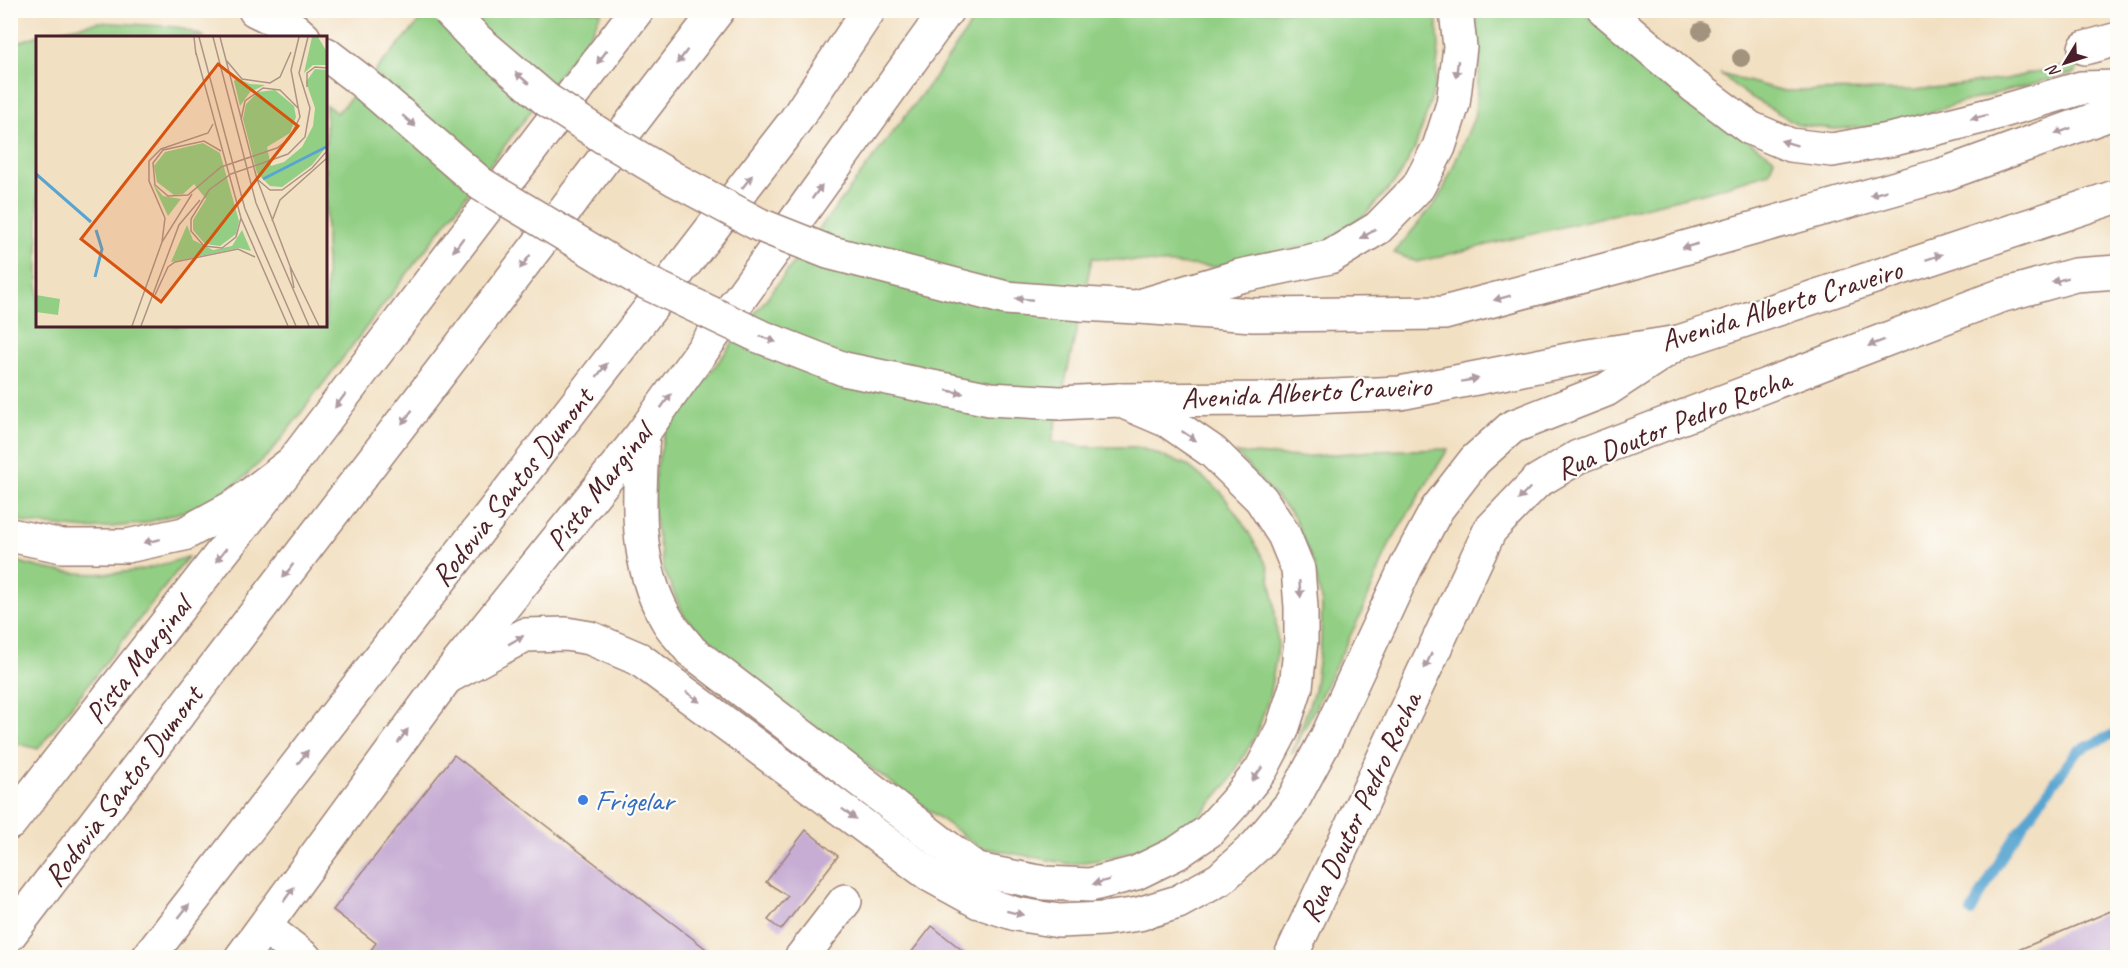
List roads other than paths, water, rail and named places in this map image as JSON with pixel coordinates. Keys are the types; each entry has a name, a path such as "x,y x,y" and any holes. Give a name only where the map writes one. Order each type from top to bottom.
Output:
{"main road":[{"path":"255,10 294,29 302,36"},
{"path":"448,10 477,40 548,100 602,136 676,180 760,225 828,252 1006,298 1253,315 1444,313 1636,262 1942,175 2118,111"},
{"name":"Pista Marginal","path":"10,823 293,462 637,10"},
{"name":"Rodovia Santos Dumont","path":"10,934 718,10"},
{"name":"Rodovia Santos Dumont","path":"148,957 795,121 869,10"},
{"name":"Pista Marginal","path":"241,957 446,678 643,433 947,10"},
{"path":"1136,307 1240,276 1330,257 1378,228 1418,187 1439,147 1453,104 1460,46 1456,10"},
{"path":"1605,10 1694,86 1750,128 1790,145 1832,150 1893,139 1978,118 2081,88 2118,87"},
{"path":"2085,48 2118,39"},
{"name":"Avenida Alberto Craveiro","path":"327,55 364,83 481,184 602,258 665,292 759,336 844,369 990,399 1060,403 1119,400 1267,399 1400,393 1588,356 1679,342 2118,196"},
{"name":"Rua Doutor Pedro Rocha","path":"1290,957 1490,530 1536,482 1578,457 2000,296 2075,275 2118,272"},
{"path":"446,678 525,635 566,634 590,638 639,658 930,875 978,902 1016,914 1059,921 1104,919 1139,914 1178,902 1220,879 1257,845 1291,804 1327,737 1406,567 1437,508 1475,460 1512,427 1606,390 1679,342"},
{"path":"643,433 638,510 649,579 666,618 691,651 977,870 1044,883 1090,885 1136,873 1177,853 1209,831 1236,801 1261,770 1282,730 1296,687 1301,641 1298,569 1284,535 1261,499 1214,452 1168,421 1119,400"},
{"path":"10,535 62,546 127,546 184,534 237,505 293,462"},
{"path":"801,957 845,901"},
{"path":"265,927 305,957"}],"waterway":[{"path":"1971,912 2007,848 2077,751 2118,732"}],"place":[{"name":"Frigelar","path":"583,800"}]}
